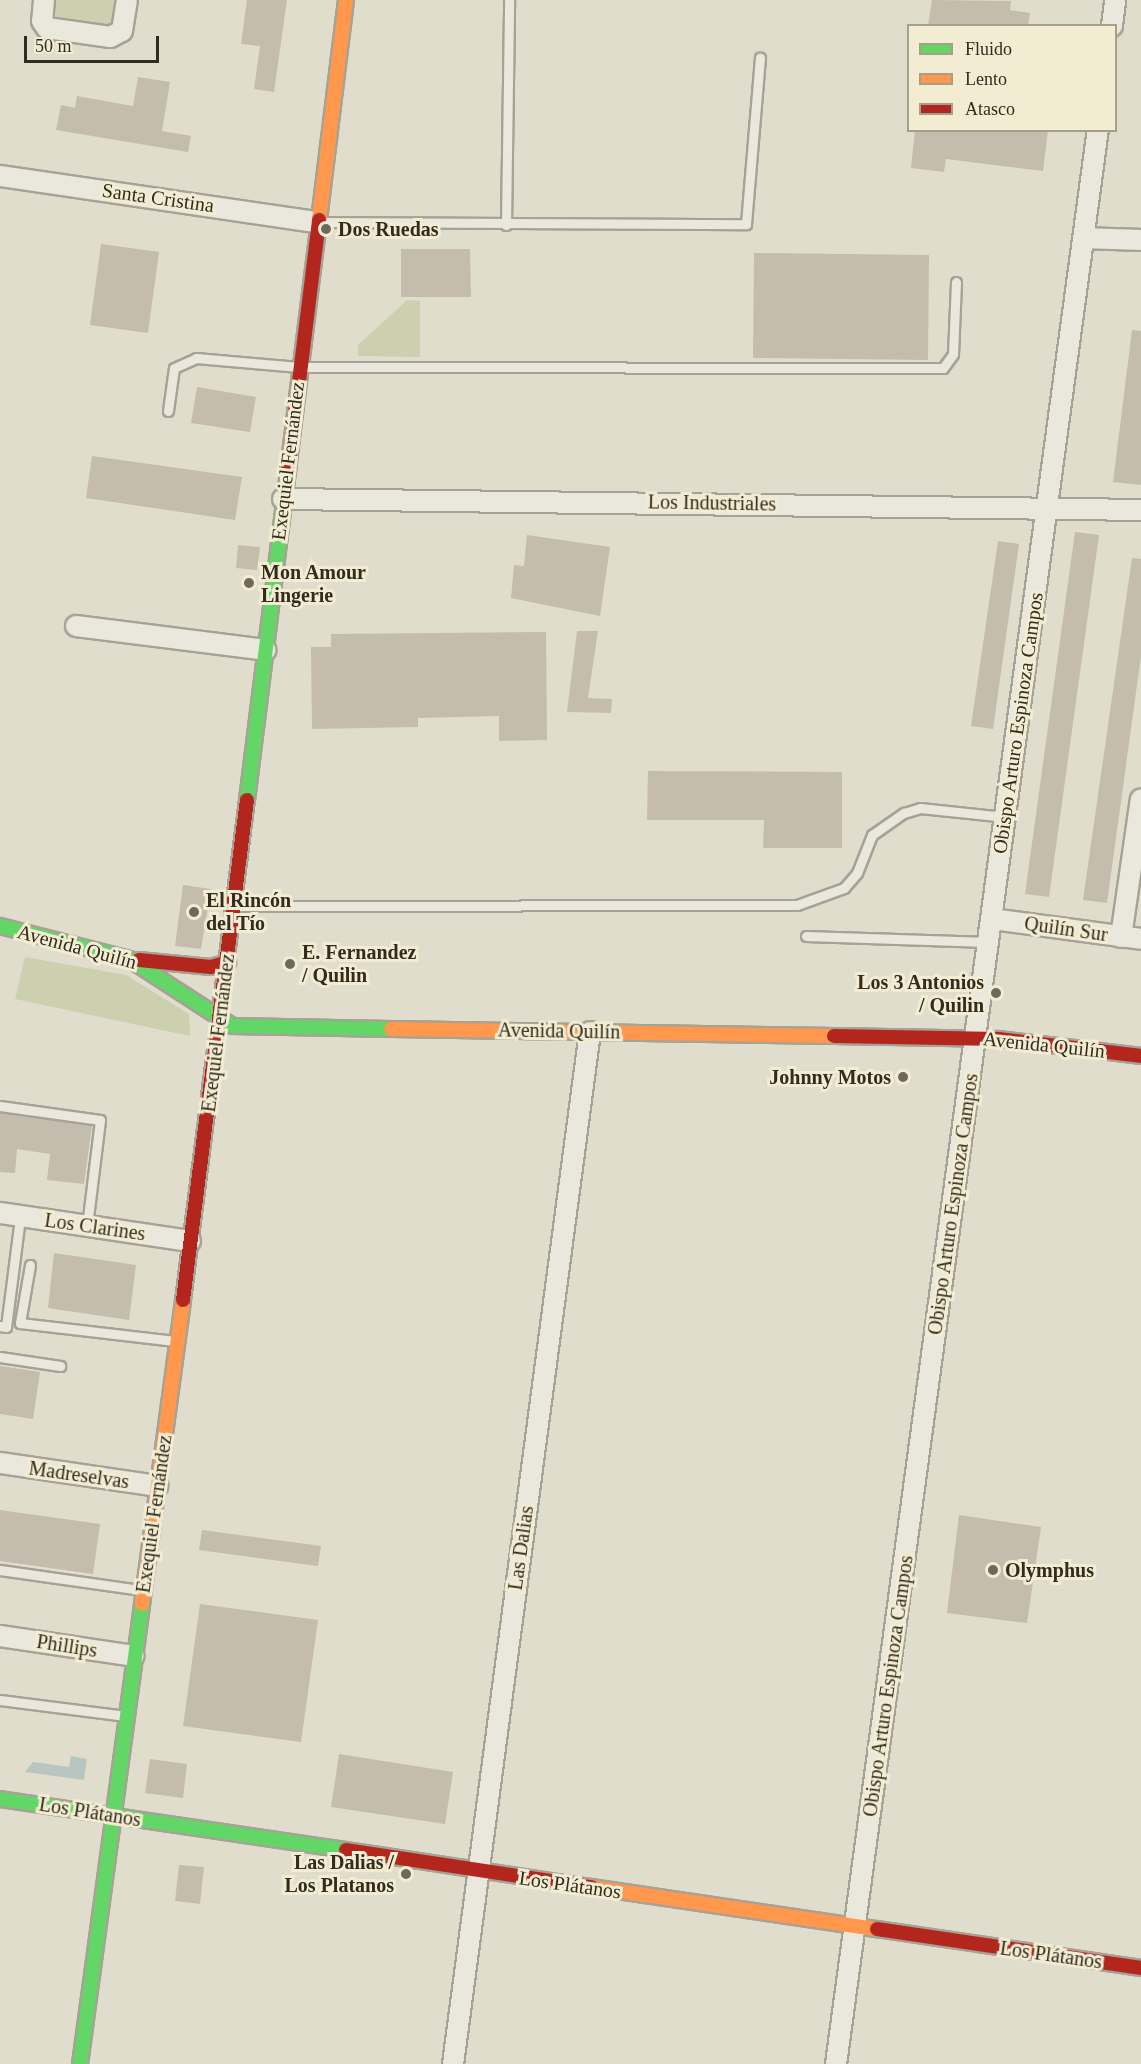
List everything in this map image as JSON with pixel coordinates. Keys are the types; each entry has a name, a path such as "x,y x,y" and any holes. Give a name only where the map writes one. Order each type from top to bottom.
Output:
{"street":[{"path":"44,0 42,21 47,28 110,37 122,31 127,0"},
{"name":"Exequiel Fernández","path":"80,2064 228,962 316,222 346,0"},
{"path":"1112,24 1115,0"},
{"name":"Obispo Arturo Espinoza Campos","path":"836,2064 1098,132"},
{"name":"Santa Cristina","path":"0,176 316,222"},
{"path":"1084,238 1141,240"},
{"name":"Los Industriales","path":"283,499 1141,510"},
{"path":"76,626 265,650"},
{"path":"1121,937 1141,799"},
{"name":"Quilín Sur","path":"992,919 1141,939"},
{"name":"Avenida Quilín","path":"0,926 129,959 175,985 220,1022 254,1027 975,1038 1141,1056"},
{"path":"129,959 211,967 228,962"},
{"name":"Las Dalias","path":"453,2064 590,1032"},
{"name":"Los Clarines","path":"0,1213 190,1241"},
{"name":"Madreselvas","path":"0,1463 157,1486"},
{"name":"Phillips","path":"0,1636 135,1656"},
{"name":"Los Plátanos","path":"0,1799 1141,1968"}],"lane":[{"path":"506,225 509,0"},
{"path":"316,222 506,225 747,224 760,58"},
{"path":"168,411 174,368 196,358 299,367 943,368 953,354 956,282"},
{"path":"234,906 797,905 844,888 857,873 872,835 904,813 921,808 1005,817"},
{"path":"806,936 988,942"},
{"path":"0,1106 100,1120 87,1226"},
{"path":"0,1326 6,1327 20,1217"},
{"path":"30,1265 20,1323 177,1341"},
{"path":"0,1357 60,1366"},
{"path":"0,1570 143,1590"},
{"path":"0,1700 126,1716"}],"green space":[{"path":"50,0 122,0 117,33 47,23"},
{"path":"407,300 420,301 420,357 358,356 358,345"},
{"path":"25,957 126,975 189,1014 190,1036 15,999"}],"shaded area":[{"path":"71,1756 87,1759 84,1780 25,1772 33,1762 69,1767"}],"building":[{"path":"247,0 287,0 274,92 254,89 260,46 241,44"},
{"path":"932,0 1011,1 1010,10 1030,13 1028,24 928,24"},
{"path":"138,77 170,82 162,131 191,136 188,152 56,130 61,105 75,108 77,96 133,106"},
{"path":"915,132 1048,132 1043,171 946,159 944,172 911,168"},
{"path":"101,244 159,252 148,333 90,325"},
{"path":"401,249 470,249 471,297 401,297"},
{"path":"754,253 929,255 928,360 753,358"},
{"path":"1132,330 1141,331 1141,485 1113,482"},
{"path":"197,387 256,397 250,432 191,423"},
{"path":"92,456 242,477 235,520 86,498"},
{"path":"1075,532 1099,535 1049,897 1025,894"},
{"path":"527,535 610,547 600,616 511,598 514,565 524,566"},
{"path":"998,541 1019,544 993,729 971,726"},
{"path":"238,545 260,547 257,570 236,568"},
{"path":"1132,558 1141,559 1141,656 1107,903 1083,900"},
{"path":"577,631 598,631 588,698 612,699 611,713 567,712"},
{"path":"546,632 547,740 499,741 499,716 418,718 418,727 312,729 311,647 331,647 331,634"},
{"path":"648,771 842,772 842,848 763,848 764,820 647,820"},
{"name":"El Rincón del Tío","path":"183,885 211,889 201,949 175,946"},
{"path":"0,1113 92,1126 84,1184 47,1180 50,1154 17,1149 15,1173 0,1172"},
{"path":"54,1253 136,1265 129,1320 48,1308"},
{"path":"0,1366 40,1372 33,1419 0,1414"},
{"path":"0,1510 100,1524 93,1574 0,1561"},
{"name":"Olymphus","path":"959,1515 1041,1527 1027,1623 947,1613"},
{"path":"202,1530 321,1546 318,1566 199,1550"},
{"path":"200,1604 318,1620 301,1742 183,1726"},
{"path":"339,1754 453,1772 445,1824 331,1807"},
{"path":"150,1759 187,1764 183,1798 145,1793"},
{"path":"179,1865 204,1867 200,1904 175,1901"}],"traffic: fast":[{"path":"247,800 288,470"},
{"path":"0,926 129,959 232,1026 391,1029"},
{"path":"80,2064 142,1604"},
{"path":"0,1799 346,1850"}],"traffic: slow":[{"path":"319,220 346,0"},
{"path":"391,1029 834,1036"},
{"path":"142,1604 183,1300"},
{"path":"591,1887 877,1929"}],"traffic: jam":[{"path":"288,470 319,220"},
{"path":"183,1300 247,800"},
{"path":"139,960 211,967 228,962"},
{"path":"834,1036 999,1039 1141,1056"},
{"path":"346,1850 591,1887"},
{"path":"877,1929 1141,1968"}],"place":[{"name":"Dos Ruedas","path":"326,229"},
{"name":"Mon Amour Lingerie","path":"249,583"},
{"name":"El Rincón del Tío","path":"194,912"},
{"name":"E. Fernandez / Quilin","path":"290,964"},
{"name":"Los 3 Antonios / Quilin","path":"996,993"},
{"name":"Johnny Motos","path":"903,1077"},
{"name":"Olymphus","path":"993,1570"},
{"name":"Las Dalias / Los Platanos","path":"406,1874"}]}
